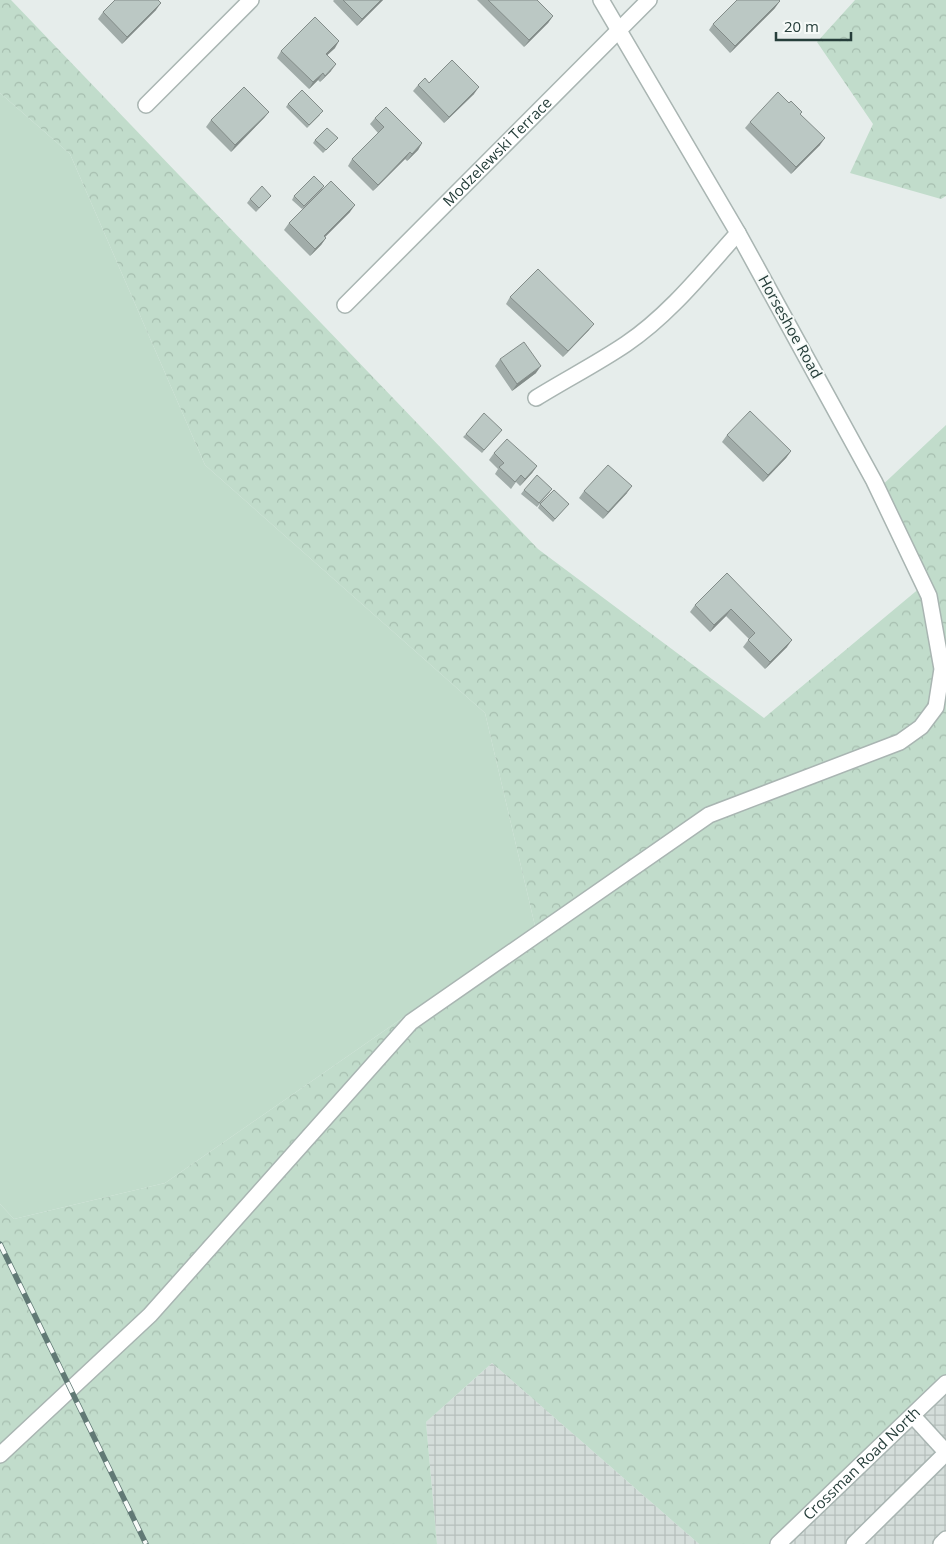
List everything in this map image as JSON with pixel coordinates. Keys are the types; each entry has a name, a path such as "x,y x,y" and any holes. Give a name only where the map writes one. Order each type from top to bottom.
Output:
{"street":[{"path":"146,105 252,0"},
{"name":"Horseshoe Road","path":"0,1455 150,1315 411,1022 709,815 900,742 922,728 936,707 942,669 929,596 874,481 738,233 601,0"},
{"name":"Modzelewski Terrace","path":"345,305 649,0"},
{"path":"536,398 626,344 659,317 738,233"},
{"name":"Crossman Road North","path":"778,1544 946,1383"},
{"path":"854,1544 946,1452 913,1416"},
{"path":"941,1544 946,1539"}],"shaded area":[{"path":"492,1363 699,1544 437,1544 426,1422"},
{"path":"946,1383 946,1544 778,1544"}],"green space":[{"path":"0,0 11,0 538,549 764,718 927,582 875,492 946,425 946,1383 778,1544 699,1544 492,1363 426,1422 437,1544 0,1544 0,1204 14,1219 165,1183 535,926 485,713 205,465 70,154 0,93"},
{"path":"855,0 946,0 946,196 941,199 850,173 873,124 817,42"},
{"path":"0,93 70,154 205,465 485,713 535,926 165,1183 14,1219 0,1204"}],"building":[{"path":"115,0 158,0 161,3 127,37 103,12"},
{"path":"343,0 381,0 362,19"},
{"path":"488,0 537,0 553,16 529,40"},
{"path":"737,0 780,1 735,46 713,24"},
{"path":"315,17 339,41 326,54 336,64 325,76 323,73 313,82 281,51"},
{"path":"452,60 479,87 449,117 418,85 425,78 429,83"},
{"path":"244,87 269,112 235,145 211,120"},
{"path":"302,90 323,111 309,125 288,104"},
{"path":"778,92 789,103 791,101 802,112 800,114 825,138 796,167 750,122"},
{"path":"386,107 422,143 412,154 410,152 378,185 352,159 384,127 375,118"},
{"path":"327,128 338,138 326,150 315,140"},
{"path":"314,176 324,186 304,206 294,196"},
{"path":"331,181 355,205 324,236 326,238 315,249 289,223"},
{"path":"262,186 271,196 259,208 250,199"},
{"path":"538,269 594,324 568,351 510,297"},
{"path":"524,342 541,366 517,384 500,359"},
{"path":"750,411 791,451 768,475 727,435"},
{"path":"484,413 502,430 484,450 466,434"},
{"path":"507,439 537,466 525,479 521,475 515,482 499,467 504,463 494,453"},
{"path":"608,465 632,486 608,512 584,491"},
{"path":"537,475 552,489 539,503 524,490"},
{"path":"554,490 569,504 555,519 540,504"},
{"path":"727,573 792,640 770,662 748,640 755,633 731,609 714,625 695,605"}],"railway":[{"path":"0,1244 146,1544"}]}
